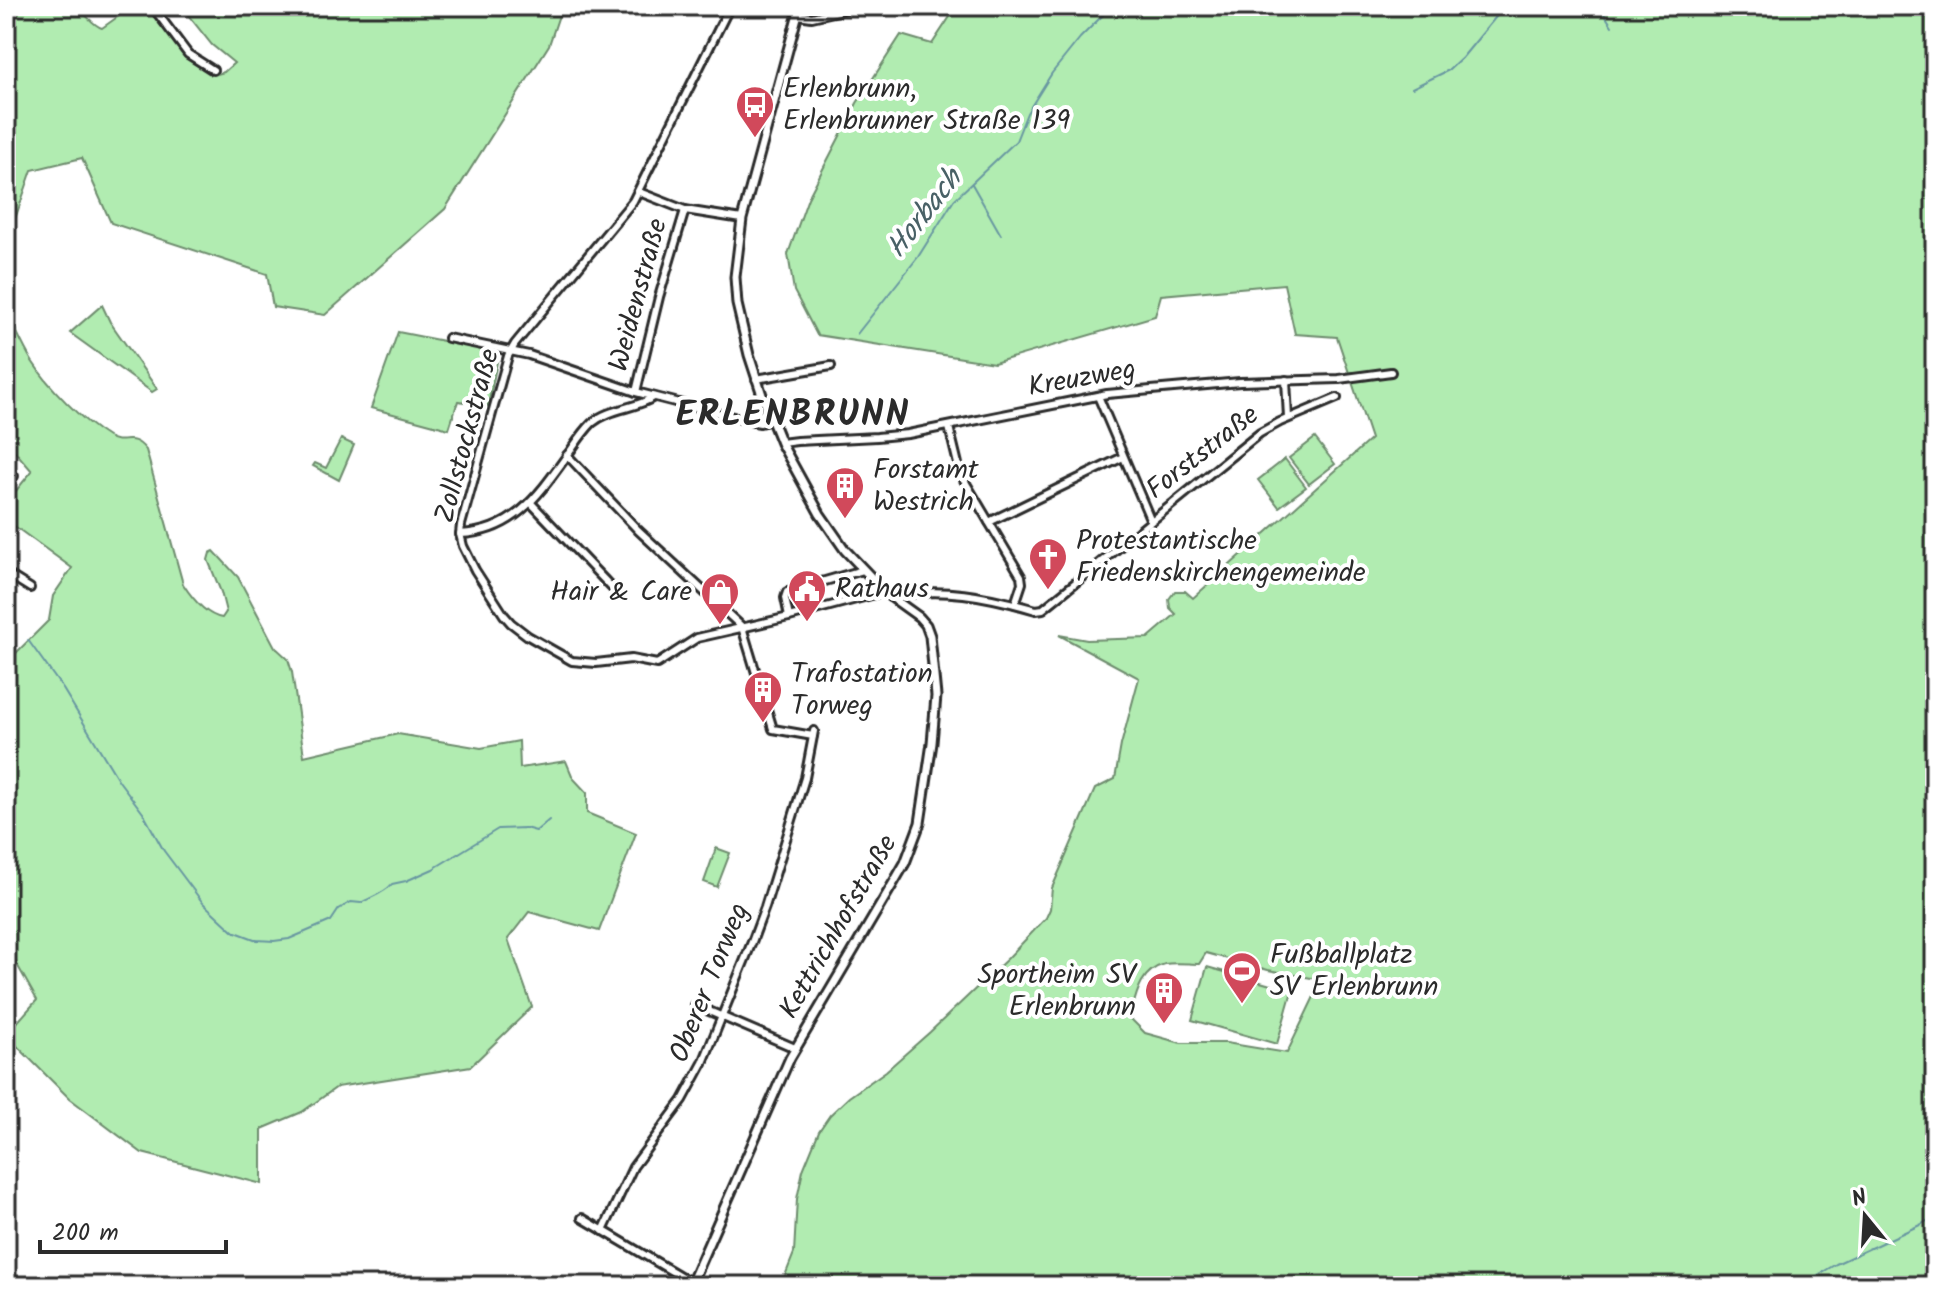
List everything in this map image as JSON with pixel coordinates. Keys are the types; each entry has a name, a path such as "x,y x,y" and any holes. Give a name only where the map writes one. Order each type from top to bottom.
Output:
{"street":[{"path":"152,6 188,54 213,70"},
{"name":"Zollstockstraße","path":"730,6 639,192 511,350 460,534 467,555 511,623 572,661 596,663 631,659 657,664 697,638 742,627"},
{"path":"799,10 812,17 860,6"},
{"name":"Kettrichhofstraße","path":"691,1284 795,1048 905,863 920,823 936,716 928,631 922,621 882,590 830,530 781,443 743,335 737,304 736,268 742,219 799,10"},
{"path":"639,192 685,210 742,219"},
{"name":"Weidenstraße","path":"636,392 659,297 685,210"},
{"path":"448,338 511,350 654,397 749,421 760,423 772,420"},
{"path":"756,379 831,366"},
{"name":"Kreuzweg","path":"781,443 899,435 1098,396 1225,383 1325,380 1391,372"},
{"name":"Forststraße","path":"1286,380 1288,418"},
{"path":"1098,396 1151,521"},
{"path":"460,534 496,526 514,516 531,503 594,421 654,397"},
{"name":"Forststraße","path":"890,597 922,592 960,593 1043,609 1249,441 1271,426 1337,398"},
{"path":"949,427 960,472 1021,576 1022,583 1015,604"},
{"path":"567,455 638,530 742,627 882,590"},
{"path":"989,522 1123,457"},
{"path":"531,503 614,590"},
{"path":"789,617 785,598 787,592 863,570"},
{"path":"6,573 30,588"},
{"name":"Oberer Torweg","path":"603,1231 633,1167 675,1112 695,1079 752,942 793,821 807,769 814,734 773,729 742,627"},
{"path":"695,1005 795,1048"},
{"path":"582,1218 691,1284"}],"green space":[{"path":"6,6 72,6 102,28 133,6 144,6 184,52 214,75 224,72 234,63 212,45 181,6 562,6 549,45 445,209 325,315 273,307 267,274 111,223 82,158 32,170 6,239"},
{"path":"957,6 1935,6 1935,1286 781,1286 794,1253 797,1199 803,1170 819,1131 849,1097 886,1071 930,1032 1046,918 1052,888 1095,789 1115,779 1139,678 1059,635 1087,640 1148,638 1176,614 1170,608 1169,599 1175,591 1185,591 1193,598 1371,439 1337,337 1295,334 1284,284 1161,295 1155,316 994,363 817,335 794,291 788,254 808,198 857,103 901,35 932,44","holes":["1206,953 1268,970 1322,980 1287,1053 1226,1043 1181,1043 1145,1033 1130,1018 1144,978 1156,967 1178,963 1199,964"]},
{"path":"102,305 110,322 157,389 152,392 70,333"},
{"path":"6,310 32,361 66,402 108,437 119,441 136,441 146,450 183,584 195,600 216,616 222,618 226,612 208,560 210,553 214,551 238,577 275,647 288,659 304,756 398,734 481,748 519,741 520,768 566,761 573,778 587,793 587,813 636,833 599,931 529,912 508,939 532,1007 471,1066 337,1087 302,1112 262,1129 262,1184 142,1153 69,1098 6,1035 37,1000 6,945 6,650 15,654 49,620 53,596 72,568 6,520 6,503 32,471 6,441"},
{"path":"398,332 499,352 488,406 458,401 449,429 371,408"},
{"path":"1315,438 1335,464 1309,484 1289,458"},
{"path":"341,439 354,445 339,480 313,466 315,463 326,468"},
{"path":"1285,459 1306,487 1279,507 1258,480"},
{"path":"716,848 730,853 717,887 704,882"},
{"name":"Fußballplatz SV Erlenbrunn","path":"1207,967 1292,991 1277,1044 1192,1020"}],"waterway":[{"name":"Horbach","path":"857,334 918,257 954,200 1016,141 1027,113 1052,73 1080,38 1112,6"},
{"path":"1412,88 1449,70 1507,6"},
{"path":"1599,6 1612,26"},
{"path":"972,184 1001,235"},
{"path":"28,640 143,813 164,851 203,903 233,931 257,940 289,939 331,921 339,909 351,902 361,903 392,884 433,869 498,829 525,828 536,831 549,820"},
{"path":"1800,1286 1836,1264 1935,1216"}],"place":[{"name":"Erlenbrunn, Erlenbrunner Straße 139","path":"755,139"},
{"name":"Forstamt Westrich","path":"845,520"},
{"name":"Protestantische Friedenskirchengemeinde","path":"1048,591"},
{"name":"Rathaus","path":"807,623"},
{"name":"Hair & Care","path":"720,626"},
{"name":"Trafostation Torweg","path":"763,724"},
{"name":"Fußballplatz SV Erlenbrunn","path":"1242,1005"},
{"name":"Sportheim SV Erlenbrunn","path":"1164,1025"}],"district":[{"name":"ERLENBRUNN","path":"793,415"}]}
